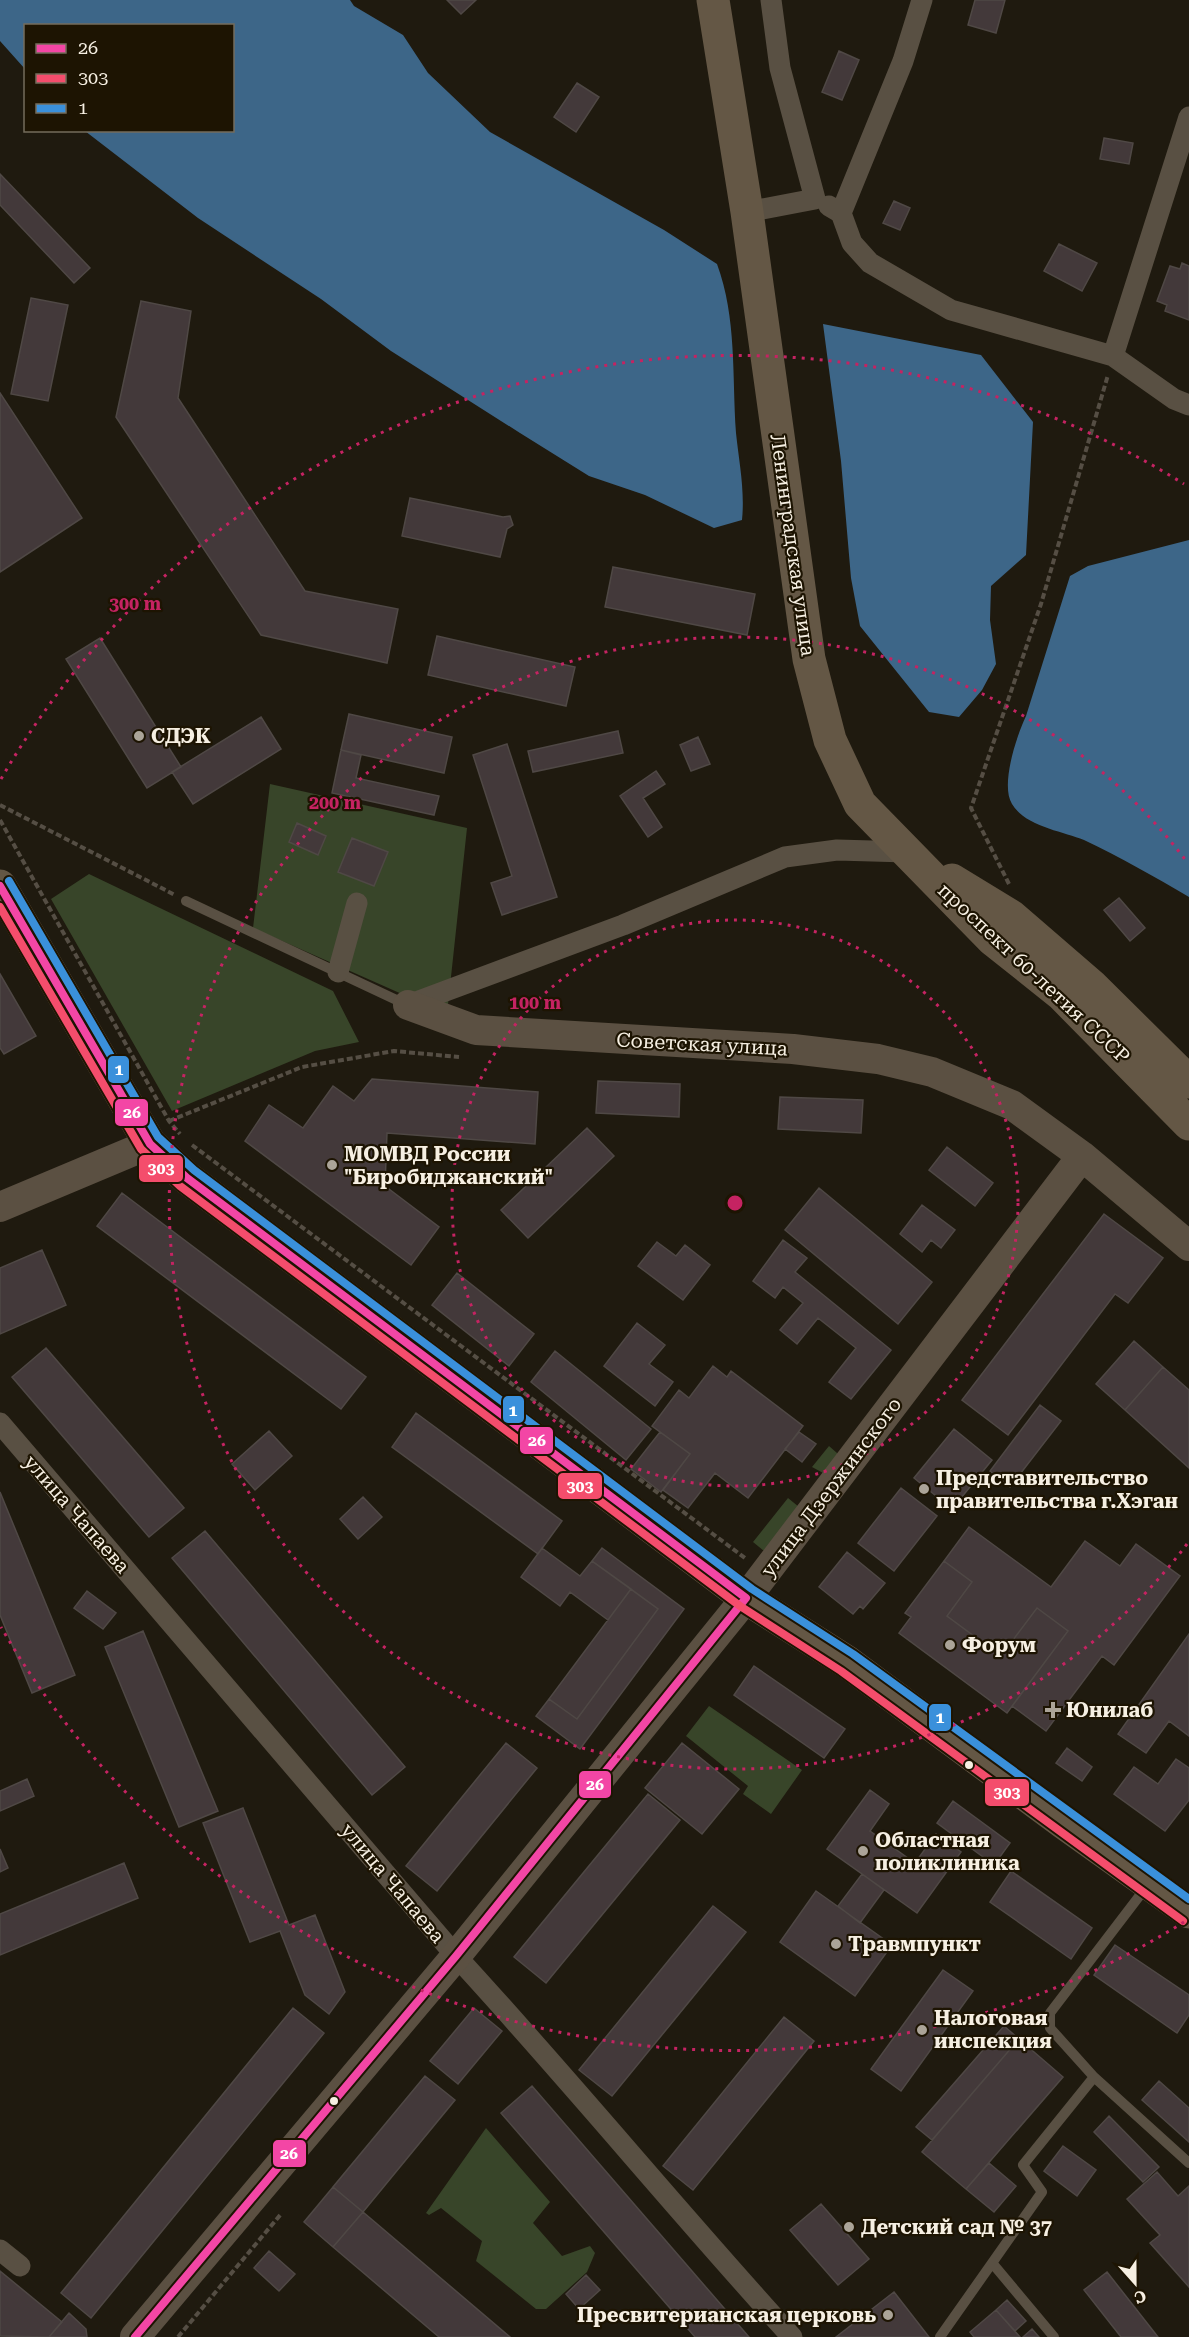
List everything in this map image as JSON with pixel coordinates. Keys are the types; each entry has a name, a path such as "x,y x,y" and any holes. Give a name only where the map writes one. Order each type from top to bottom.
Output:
{"main road":[{"name":"Ленинградская улица","path":"713,0 747,212 809,659 830,740 860,804 908,852"},
{"name":"проспект 60-летия СССР","path":"908,852 992,939 1179,1085 1189,1124"},
{"path":"0,885 187,1178 746,1598 847,1662 1189,1912"},
{"name":"Советская улица","path":"408,1005 477,1030 793,1049 878,1059 932,1072 1012,1105 1082,1156 1189,1245"},
{"path":"0,1207 159,1133"},
{"name":"улица Дзержинского","path":"135,2337 456,1956 746,1598 1082,1156"}],"street":[{"path":"771,0 780,68 815,199"},
{"path":"841,213 903,61 922,0"},
{"path":"1113,356 1189,117"},
{"path":"747,212 815,199 841,213 852,243 870,263 951,310 1113,356 1174,399 1189,405"},
{"path":"408,1005 623,925 785,857 837,850 908,852"},
{"path":"338,972 357,903"},
{"name":"улица Чапаева","path":"0,1423 456,1956 529,2036 688,2223 792,2337"},
{"path":"0,2250 20,2266"}],"lane":[{"name":"Советская улица","path":"186,901 408,1005"},
{"path":"1149,1884 1050,2013 1050,2028 1094,2077 1189,2163"},
{"path":"940,2337 1042,2192 1023,2165 1094,2077"},
{"path":"993,2264 1054,2337"}],"path":[{"path":"1009,884 971,808 1041,604 1113,356"},
{"path":"0,805 186,901"},
{"path":"0,820 159,1133 184,1140 745,1558"},
{"path":"159,1133 302,1067 394,1051 459,1057"},
{"path":"178,2337 281,2214"}],"green space":[{"path":"270,784 467,828 447,1014 253,928"},
{"path":"89,874 333,991 359,1042 315,1051 172,1111 51,899"},
{"path":"829,1446 837,1453 838,1458 825,1474 812,1467"},
{"path":"788,1498 799,1507 764,1551 753,1542"},
{"path":"709,1706 802,1770 771,1814 743,1794 748,1786 686,1736"},
{"path":"486,2128 550,2202 533,2223 562,2256 590,2246 595,2253 587,2272 546,2309 536,2309 476,2261 482,2241 441,2208 429,2215 426,2213"}],"water":[{"path":"0,0 350,0 354,6 403,35 428,73 490,132 664,230 717,264 731,326 736,433 742,487 742,520 714,528 645,495 589,476 391,351 321,299 198,218 86,132 234,132 234,24 24,24 24,68 0,41"},
{"path":"823,324 981,355 1033,422 1026,555 991,586 990,620 996,664 982,690 959,717 929,712 860,626 851,578 841,461"},
{"path":"1189,540 1189,897 1084,840 1026,818 1012,804 1008,785 1014,747 1070,576 1088,566"}],"building":[{"path":"447,0 476,0 461,14"},
{"path":"975,0 1005,0 996,33 968,25"},
{"path":"839,51 859,60 842,100 822,92"},
{"path":"577,83 599,97 576,132 554,117"},
{"path":"1104,138 1133,143 1129,164 1100,159"},
{"path":"0,174 90,268 74,283 0,205"},
{"path":"894,201 910,208 900,230 883,223"},
{"path":"1059,244 1097,263 1082,291 1044,271"},
{"path":"1182,263 1189,266 1189,320 1165,311 1167,305 1157,301 1170,266 1180,269"},
{"path":"31,298 68,305 48,401 11,394"},
{"path":"141,301 191,311 178,398 305,591 398,609 387,663 261,635 116,417"},
{"path":"0,393 82,518 0,572"},
{"path":"410,498 503,517 510,516 513,525 507,529 500,557 402,536"},
{"path":"613,567 755,594 747,635 605,607"},
{"path":"437,636 575,667 566,706 428,675"},
{"path":"100,638 181,767 147,788 66,659"},
{"path":"349,714 452,737 444,773 341,750"},
{"path":"261,717 281,749 193,804 172,772"},
{"path":"618,731 623,753 533,772 528,751"},
{"path":"698,737 710,764 691,771 680,745"},
{"path":"507,744 557,897 502,915 491,883 512,876 473,755"},
{"path":"341,750 361,755 356,778 439,796 434,815 332,793"},
{"path":"656,771 665,784 643,798 662,827 648,837 620,796"},
{"path":"297,823 326,836 318,855 289,842"},
{"path":"352,838 388,852 374,886 338,872"},
{"path":"1119,898 1145,928 1130,941 1104,910"},
{"path":"0,974 36,1036 4,1054 0,1048"},
{"name":"МОМВД России \"Биробиджанский\"","path":"372,1079 538,1092 535,1144 387,1133 385,1186 439,1227 411,1265 245,1141 269,1105 303,1128 333,1086 354,1101"},
{"path":"598,1081 680,1084 679,1117 596,1113"},
{"path":"780,1097 863,1100 861,1133 778,1129"},
{"path":"587,1128 614,1156 528,1238 501,1210"},
{"path":"947,1147 993,1183 975,1206 929,1170"},
{"path":"819,1188 932,1282 898,1324 785,1230"},
{"path":"122,1193 366,1377 341,1409 97,1226"},
{"path":"922,1205 955,1230 941,1248 931,1240 922,1252 900,1234"},
{"path":"1104,1214 1163,1258 1128,1303 1115,1294 1008,1435 962,1400"},
{"path":"783,1240 807,1258 795,1272 891,1350 851,1399 829,1382 856,1348 818,1318 797,1344 780,1330 803,1303 783,1287 775,1298 753,1281"},
{"path":"657,1242 676,1256 685,1245 710,1265 683,1300 638,1266"},
{"path":"42,1250 66,1305 0,1334 0,1268"},
{"path":"457,1273 534,1334 509,1366 432,1305"},
{"path":"637,1323 665,1345 649,1364 673,1382 655,1406 604,1366"},
{"path":"1134,1341 1163,1367 1125,1410 1096,1384"},
{"path":"46,1348 184,1508 149,1537 12,1377"},
{"path":"555,1351 651,1429 626,1460 531,1382"},
{"path":"713,1366 727,1377 731,1371 803,1426 748,1498 715,1473 688,1508 663,1490 690,1454 652,1426 679,1390 689,1398"},
{"path":"1163,1367 1189,1390 1189,1468 1125,1410"},
{"path":"1040,1405 1061,1421 1010,1487 990,1471"},
{"path":"416,1413 562,1521 538,1554 392,1447"},
{"path":"954,1429 992,1460 952,1509 914,1478"},
{"path":"269,1431 292,1456 255,1490 232,1464"},
{"path":"660,1432 690,1454 661,1492 631,1469"},
{"path":"799,1432 816,1444 802,1462 785,1449"},
{"path":"901,1488 937,1516 894,1571 858,1543"},
{"path":"0,1492 75,1675 32,1693 0,1615"},
{"path":"363,1497 382,1517 358,1539 340,1519"},
{"path":"969,1527 1051,1587 1085,1541 1120,1566 1136,1544 1180,1576 1114,1665 1102,1656 1046,1731 1012,1706 1068,1631 1037,1608 1001,1656 947,1616 972,1582 944,1561"},
{"path":"205,1531 405,1767 372,1795 172,1558"},
{"path":"542,1548 580,1576 592,1561 631,1589 608,1620 570,1592 560,1606 521,1577"},
{"path":"602,1548 684,1609 580,1749 536,1716 549,1699 577,1719 658,1609 592,1561"},
{"path":"847,1552 885,1583 863,1609 860,1606 853,1614 819,1587"},
{"name":"Форум","path":"944,1561 972,1582 947,1616 1001,1656 1037,1608 1068,1631 1007,1713 899,1633 911,1617 905,1613"},
{"path":"631,1589 658,1609 577,1719 549,1699"},
{"path":"87,1591 116,1613 103,1629 74,1608"},
{"path":"143,1631 218,1811 179,1827 105,1647"},
{"path":"1189,1634 1189,1736 1169,1721 1146,1753 1118,1734"},
{"path":"754,1666 845,1729 824,1758 734,1695"},
{"path":"506,1743 537,1768 437,1891 406,1866"},
{"path":"682,1743 739,1789 702,1834 645,1788"},
{"path":"1067,1748 1092,1767 1082,1781 1056,1763"},
{"path":"1176,1759 1189,1768 1189,1800 1165,1831 1114,1794 1134,1767 1158,1784"},
{"path":"27,1779 34,1796 0,1811 0,1791"},
{"name":"Областная поликлиника","path":"870,1790 889,1804 870,1831 915,1863 936,1834 961,1852 917,1913 827,1849"},
{"path":"648,1794 680,1820 546,1983 514,1957"},
{"path":"953,1801 1010,1843 994,1865 937,1823"},
{"path":"243,1808 289,1925 315,1915 345,1992 329,2014 305,1995 280,1931 250,1942 203,1823"},
{"path":"0,1849 8,1868 0,1872"},
{"path":"124,1863 138,1898 0,1955 0,1914"},
{"path":"1011,1871 1092,1928 1071,1959 990,1902"},
{"path":"862,1874 884,1890 860,1923 838,1906"},
{"name":"Травмпункт","path":"816,1891 892,1945 855,1996 780,1942"},
{"path":"713,1906 746,1932 612,2096 579,2070"},
{"path":"1115,1945 1189,1995 1189,2015 1177,2033 1094,1975"},
{"name":"Налоговая инспекция","path":"943,1970 973,1991 901,2091 871,2069"},
{"path":"293,2008 324,2033 91,2318 61,2293"},
{"path":"474,2008 502,2031 458,2084 430,2061"},
{"path":"784,2017 814,2041 693,2190 663,2166"},
{"path":"1004,2026 1019,2039 932,2140 916,2127"},
{"path":"1019,2039 1063,2077 966,2189 922,2152"},
{"path":"425,2076 455,2100 363,2212 333,2187"},
{"path":"1159,2081 1189,2108 1189,2142 1142,2100"},
{"path":"532,2086 749,2337 695,2337 501,2113"},
{"path":"1109,2116 1159,2167 1143,2182 1094,2132"},
{"path":"1063,2146 1096,2170 1077,2196 1044,2171"},
{"path":"989,2163 1016,2186 994,2212 966,2189"},
{"path":"1157,2172 1178,2196 1189,2186 1189,2287 1150,2243 1160,2235 1127,2199"},
{"path":"333,2187 363,2212 333,2247 304,2222"},
{"path":"821,2204 869,2259 838,2285 790,2230"},
{"path":"363,2212 510,2337 439,2337 333,2247"},
{"path":"269,2251 295,2274 279,2291 254,2268"},
{"path":"0,2271 62,2322 49,2337 0,2336"},
{"path":"1107,2272 1158,2337 1121,2337 1084,2290"},
{"path":"586,2275 600,2290 579,2309 566,2294"},
{"name":"Пресвитерианская церковь","path":"894,2292 929,2337 836,2337"},
{"path":"1007,2300 1026,2321 1015,2331 996,2310"},
{"path":"996,2310 1020,2337 974,2337 970,2332"},
{"path":"69,2313 86,2329 87,2337 49,2337"},
{"path":"1032,2329 1039,2337 1023,2337"}],"transit line":[{"name":"1","path":"9,881 158,1137 194,1170 752,1589 853,1654 1189,1899"},
{"name":"26","path":"0,886 150,1144 187,1178 746,1598"},
{"name":"303","path":"0,907 141,1149 180,1186 740,1606 841,1671 1183,1921"},
{"name":"26","path":"135,2337 456,1956 746,1598"}],"place":[{"name":"СДЭК","path":"139,736"},
{"name":"МОМВД России \"Биробиджанский\"","path":"332,1165"},
{"name":"Представительство правительства г.Хэган","path":"924,1489"},
{"name":"Форум","path":"950,1645"},
{"name":"Юнилаб","path":"1053,1710"},
{"name":"Областная поликлиника","path":"863,1851"},
{"name":"Травмпункт","path":"836,1944"},
{"name":"Налоговая инспекция","path":"922,2030"},
{"name":"Детский сад № 37","path":"849,2227"},
{"name":"Пресвитерианская церковь","path":"888,2315"}]}
